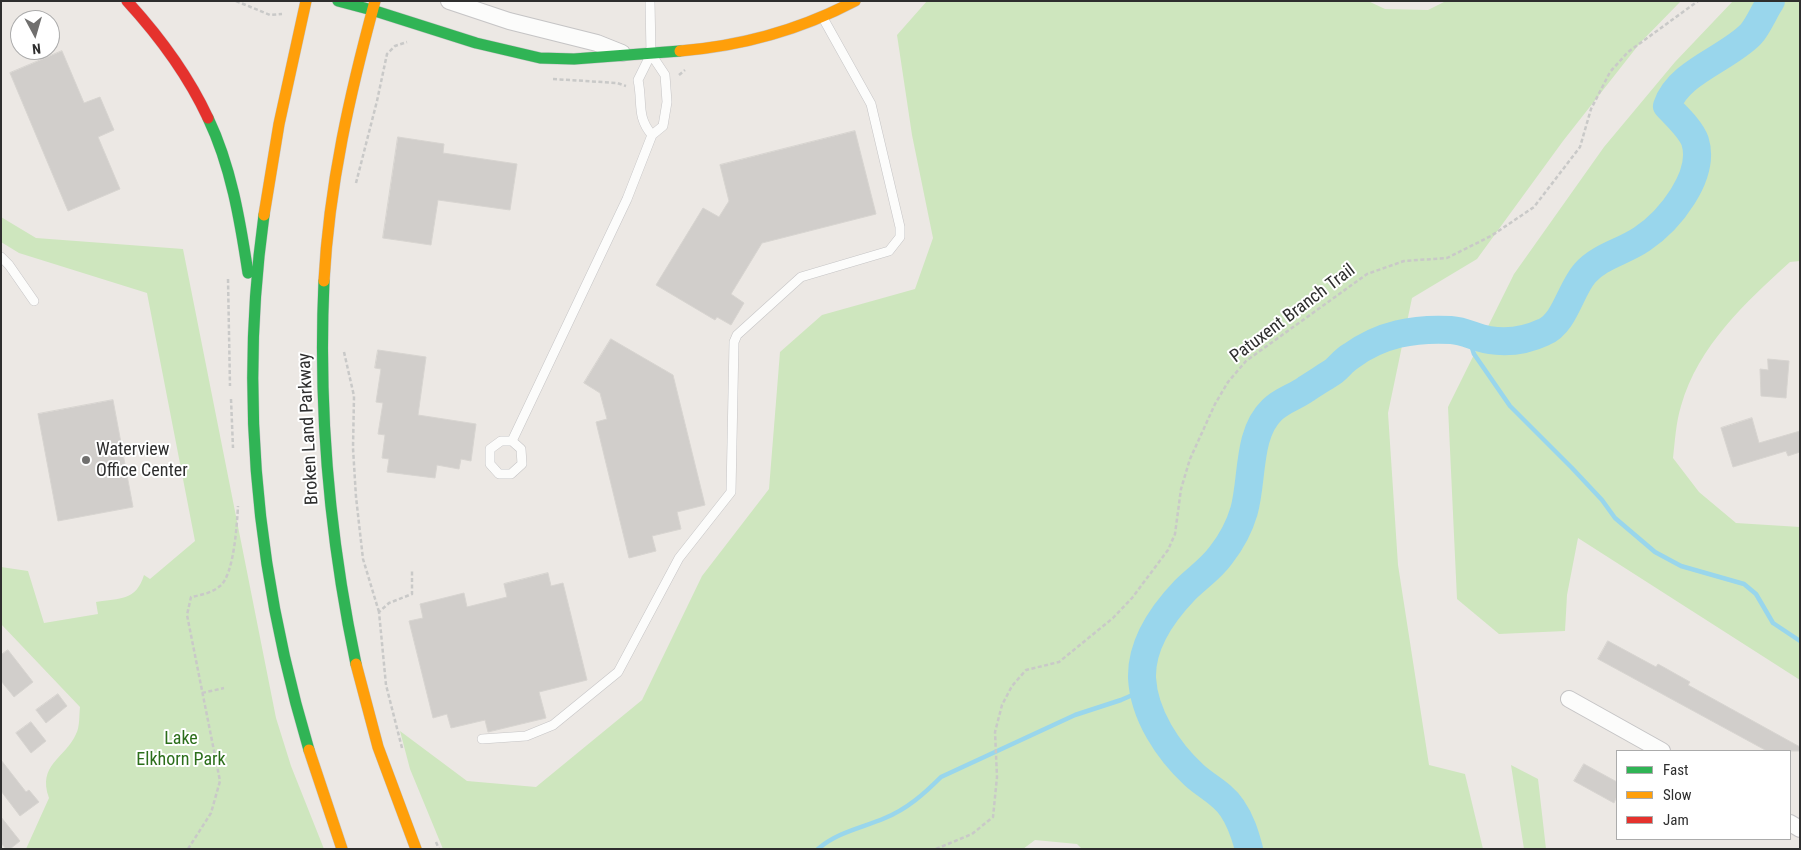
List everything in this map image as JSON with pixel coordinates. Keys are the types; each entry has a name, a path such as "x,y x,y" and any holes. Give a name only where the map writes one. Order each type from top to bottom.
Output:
{"main road":[{"path":"127,1 165,45 185,72 206,110 222,149 235,194 253,316"},
{"path":"306,1 278,132 264,220 253,316 255,441 261,517 270,582 294,698 310,755 342,849"},
{"path":"338,1 374,6 496,48 538,58 570,61 624,54 651,54 735,45 770,37 823,18 856,1"},
{"name":"Broken Land Parkway","path":"374,6 357,65 339,146 328,229 321,368 323,441 339,580 360,685 396,797 416,849"}],"street":[{"path":"449,1 508,21 597,43 624,54"},
{"path":"1569,699 1660,750"}],"lane":[{"path":"650,1 651,54 638,80 641,92 642,124 652,135"},
{"path":"482,739 526,736 553,725 618,672 679,558 731,492 734,342 737,335 801,277 877,256 889,250 900,237 900,227 871,104 823,18"},
{"path":"512,441 627,199 652,135 664,126 667,102 665,76 651,54"},
{"path":"1,258 9,265 34,301"}],"path":[{"path":"236,1 270,15 288,16"},
{"name":"Patuxent Branch Trail","path":"936,849 972,834 993,817 997,777 995,732 1002,705 1008,692 1026,670 1059,662 1089,638 1132,598 1168,550 1175,534 1181,489 1190,459 1215,404 1228,382 1246,361 1367,274 1404,261 1447,258 1491,236 1534,207 1580,147 1591,109 1610,72 1628,52 1698,1"},
{"path":"356,186 378,101 387,54 395,46"},
{"path":"617,83 626,86"},
{"path":"228,277 233,449"},
{"path":"343,346 354,396 355,478 363,559 378,612 386,685 403,750"},
{"path":"188,849 212,812 220,781 187,615 191,597 212,592 222,585 230,573 238,507 237,497"},
{"path":"378,612 388,603 412,594 412,570"},
{"path":"202,692 224,688"},
{"path":"436,840 439,849"}],"green space":[{"path":"927,1 1368,1 1385,9 1428,10 1446,1 1681,1 1640,43 1563,141 1477,259 1412,298 1388,413 1398,565 1429,765 1465,774 1483,849 1082,849 1077,844 1035,840 1023,849 443,849 410,769 400,731 467,781 536,787 642,700 702,576 769,489 780,352 822,315 915,289 933,238 912,135 897,35"},
{"path":"1733,1 1800,1 1800,261 1790,262 1773,277 1741,309 1711,345 1689,384 1681,406 1673,458 1699,492 1736,523 1800,527 1800,680 1578,538 1567,595 1565,631 1499,634 1457,599 1448,407 1514,274 1604,147 1675,62"},
{"name":"Lake Elkhorn Park","path":"1,217 36,238 183,249 276,718 291,766 324,849 26,849 49,798 46,787 49,769 71,743 76,734 79,724 80,707 1,624 1,567 28,571 44,623 98,614 96,602 120,599 132,594 141,583 144,575 150,579 195,541 147,293 19,253 1,242"},
{"path":"1511,765 1538,779 1546,849 1524,849"}],"building":[{"path":"62,51 84,103 100,97 114,130 98,137 120,189 68,211 10,73 41,60 60,60 60,52"},
{"path":"855,131 876,214 762,243 731,294 744,303 731,325 717,317 715,320 656,285 703,208 719,217 729,201 720,165"},
{"path":"398,137 444,144 443,153 517,164 510,210 438,200 431,245 383,238"},
{"path":"611,339 673,375 705,505 677,512 681,529 652,536 656,551 629,558 596,422 607,419 600,393 584,383"},
{"path":"378,350 426,357 418,415 476,424 471,461 461,459 459,469 437,465 435,478 387,472 389,459 382,458 385,435 378,434 383,403 376,402 381,369 375,368"},
{"path":"1768,359 1789,361 1786,398 1761,396 1760,369 1768,370"},
{"name":"Waterview Office Center","path":"113,400 133,507 58,521 38,414"},
{"path":"1752,418 1759,443 1800,431 1800,452 1788,456 1786,451 1733,467 1721,428"},
{"path":"548,573 551,586 563,583 587,680 539,692 546,718 488,732 485,720 451,728 447,714 433,718 409,621 423,618 420,604 464,593 467,607 507,597 504,584"},
{"path":"1608,641 1656,667 1658,664 1690,682 1688,685 1800,747 1800,751 1765,750 1598,659"},
{"path":"8,650 33,682 14,697 1,681 1,655"},
{"path":"58,694 67,706 46,723 36,710"},
{"path":"31,722 46,741 31,753 16,733"},
{"path":"1,760 26,792 29,790 39,802 20,816 1,791"},
{"path":"1584,764 1616,781 1616,798 1614,803 1574,781"},
{"path":"1,817 20,841 10,849 6,849 1,843"}],"waterway":[{"path":"1249,849 1240,823 1228,803 1184,765 1167,744 1152,719 1147,705 1142,678 1145,653 1154,630 1161,619 1185,590 1217,560 1229,545 1237,529 1247,498 1252,458 1258,431 1264,420 1280,404 1334,371 1346,359 1362,348 1398,334 1424,330 1451,330 1489,340 1510,341 1531,337 1551,328 1562,314 1585,273 1598,262 1642,239 1663,221 1683,196 1695,169 1697,155 1695,141 1686,127 1667,106 1681,84 1741,43 1751,34 1771,1"},
{"path":"1467,332 1474,354 1510,406 1572,468 1602,500 1615,518 1655,552 1681,566 1744,584 1756,594 1773,623 1800,641"},
{"path":"818,849 841,834 885,818 908,806 941,777 1075,715 1121,700 1144,690"}],"traffic: fast":[{"path":"338,1 372,10"},
{"path":"372,10 476,43 540,58 574,59 680,51"},
{"path":"208,118 229,174 248,273"},
{"path":"264,215 253,350 254,418 258,485 265,552 277,618 291,684 309,750"},
{"path":"324,281 323,378 328,474 339,569 356,664"}],"traffic: slow":[{"path":"264,215 279,124 306,1"},
{"path":"324,281 331,210 342,140 357,70 375,1"},
{"path":"680,51 726,45 770,35 813,20 855,1"},
{"path":"356,664 378,747 416,849"},
{"path":"309,750 342,849"}],"traffic: jam":[{"path":"127,1 172,56 208,118"}],"place":[{"name":"Waterview Office Center","path":"86,460"}]}
